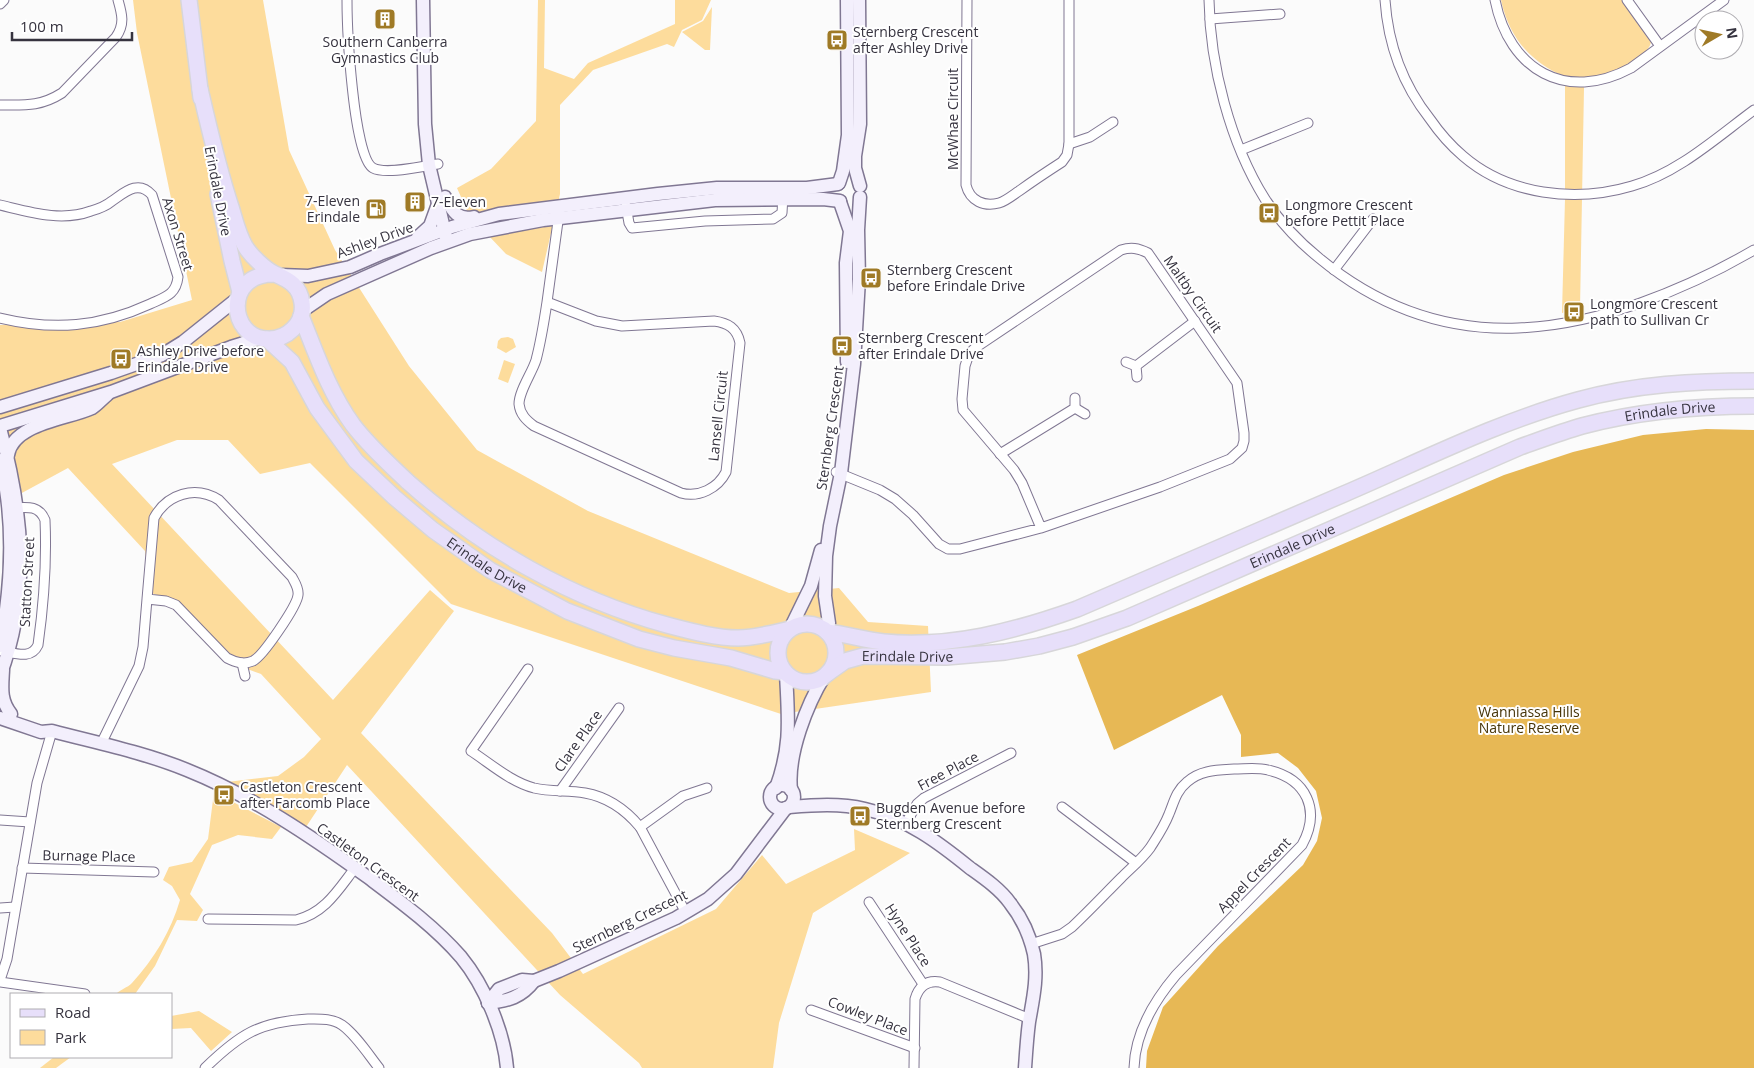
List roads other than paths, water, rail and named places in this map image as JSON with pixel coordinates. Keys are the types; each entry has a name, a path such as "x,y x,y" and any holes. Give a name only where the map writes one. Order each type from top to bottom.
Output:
{"main road":[{"name":"Erindale Drive","path":"189,0 205,129 239,294"},
{"name":"Erindale Drive","path":"200,89 225,189 240,235 246,247 255,258 278,275"},
{"path":"266,274 278,275 295,286 300,294 301,314 294,328 287,334 279,338 264,339 251,334 244,326 239,317 239,294 249,281 257,276 266,274"},
{"name":"Erindale Drive","path":"301,314 326,377 354,425 372,446 419,492 494,548 573,591 635,616 666,625 710,635 737,638 754,637 790,629"},
{"name":"Erindale Drive","path":"264,339 292,362 317,408 356,461 433,530 490,570 566,611 639,639 674,648 730,658 785,672"},
{"name":"Erindale Drive","path":"827,632 884,642 907,643 950,641 1009,631 1077,609 1477,436 1548,409 1588,398 1642,387 1694,382 1754,381"},
{"path":"1520,447 1579,422 1622,411 1665,402 1696,399 1754,398"},
{"name":"Erindale Drive","path":"827,674 845,662 863,656 976,656 1039,646 1073,637 1126,618 1520,447 1581,426 1667,409 1700,406 1754,406"},
{"path":"801,624 812,624 827,632 834,641 836,652 834,663 827,674 808,682 796,680 785,672 780,663 778,647 782,637 790,629 801,624"}],"street":[{"path":"0,4 4,0"},
{"path":"0,106 40,104 52,100 62,93 116,37 121,29 123,22 118,0"},
{"path":"347,0 348,56 356,116 366,160 373,168 384,171 434,165"},
{"path":"423,0 426,90 434,165 449,235"},
{"path":"426,56 432,0"},
{"path":"839,184 850,179 858,182 860,191 855,203 847,205 840,201 836,191 846,154 848,135 847,0"},
{"name":"Sternberg Crescent","path":"827,632 829,623 825,596 826,556 856,337 860,191 855,168 860,124 859,0"},
{"name":"McWhae Circuit","path":"967,0 966,185 968,192 977,205 991,205 1004,201 1062,162 1066,155 1069,144 1069,0"},
{"path":"1209,0 1218,72 1226,107 1241,150 1256,184 1278,216 1304,245 1334,270 1370,294 1397,307 1425,316 1470,325 1517,328 1565,323 1627,306 1667,292 1706,275 1754,250"},
{"path":"1385,0 1391,43 1403,76 1421,108 1438,131 1464,157 1481,170 1523,188 1575,195 1607,192 1637,184 1665,172 1685,160 1754,110"},
{"path":"1495,0 1504,30 1521,56 1531,66 1551,78 1567,82 1584,83 1616,76 1631,68 1724,0"},
{"path":"1627,0 1660,46"},
{"path":"1210,19 1280,14"},
{"path":"1069,144 1090,137 1113,122"},
{"path":"1241,150 1308,123"},
{"name":"Ashley Drive","path":"301,314 327,294 384,269 449,235 499,214 560,212 626,204 715,200 783,194 839,184"},
{"name":"Axon Street","path":"0,205 43,214 75,215 105,206 126,190 134,187 143,188 152,195 178,277 177,286 168,296 134,312 97,322 72,326 47,326 0,318"},
{"path":"626,204 629,223 632,228 705,220 773,219 782,213 783,194"},
{"name":"Ashley Drive","path":"783,194 840,201"},
{"path":"442,201 457,216 468,218 499,214"},
{"path":"410,243 430,226 442,201"},
{"name":"Sternberg Crescent","path":"840,201 850,231 846,263 847,400"},
{"name":"Ashley Drive","path":"278,275 308,276 350,267 410,243 449,235 470,234 560,212"},
{"name":"Lansell Circuit","path":"547,302 596,321 613,325 638,326 714,320 731,326 737,332 740,343 726,472 716,485 695,494 681,493 534,426 526,420 521,412 520,399 536,362 542,338 547,302 560,212"},
{"path":"1334,270 1373,219"},
{"name":"Maltby Circuit","path":"838,472 895,498 939,544 948,549 960,549 1041,528 1160,487 1230,459 1240,451 1244,441 1237,383 1148,253 1139,248 1121,250 975,348 969,354 964,366 962,406 968,417 1022,483 1041,528"},
{"path":"372,258 384,269"},
{"path":"0,407 162,355 183,342 239,294"},
{"path":"1136,366 1195,321"},
{"path":"0,427 71,409 234,346 264,339"},
{"path":"1126,362 1136,366"},
{"path":"1136,366 1137,377"},
{"path":"1075,398 1076,408"},
{"path":"1000,454 1076,408"},
{"path":"1076,408 1085,414"},
{"path":"4,457 10,446 21,436 44,423 51,415"},
{"name":"Statton Street","path":"0,427 13,508 21,544 16,618 3,649 0,696 4,714"},
{"name":"Statton Street","path":"4,457 2,478 13,508"},
{"name":"Sternberg Crescent","path":"790,629 807,594 815,571 838,472"},
{"path":"101,744 139,666 143,647 152,528 154,518 159,509 172,498 190,492 206,494 219,500 292,577 297,585 298,594 294,608 260,655 252,661 242,663 227,658 176,605 166,601 147,599"},
{"name":"Statton Street","path":"3,649 26,654 36,650 44,603 47,563 45,520 38,510 25,507 13,508"},
{"path":"242,663 245,676"},
{"path":"528,669 471,751 519,782 535,788 584,793 602,798 624,810 640,827 686,913"},
{"path":"785,672 789,714 788,739 782,771 771,796 773,804 779,809 817,804"},
{"path":"788,808 794,799 790,770 795,750 813,698 827,674"},
{"name":"Clare Place","path":"560,791 619,708"},
{"name":"Castleton Crescent","path":"4,714 38,723 52,731 147,756 185,769 228,788 310,837 355,868 432,928 462,959 478,982 497,1025 506,1059 506,1068"},
{"path":"52,731 37,783 7,959 0,981 78,993"},
{"name":"Free Place","path":"906,823 917,804 924,798 1011,753"},
{"name":"Appel Crescent","path":"1031,944 1062,934 1072,927 1136,863 1160,833 1179,789 1198,774 1217,770 1269,770 1294,782 1306,797 1310,809 1311,821 1308,834 1302,845 1176,974 1162,992 1150,1011 1141,1031 1134,1068"},
{"path":"776,788 782,786 806,801 817,804 866,809 906,823 932,838 996,887 1020,918 1031,944 1035,964 1036,984 1025,1068"},
{"path":"640,827 683,796 706,788"},
{"name":"Sternberg Crescent","path":"769,830 773,818 773,804"},
{"path":"1062,807 1136,863"},
{"name":"Sternberg Crescent","path":"502,995 522,980 534,981 564,969 686,913 718,891 736,874 788,808"},
{"path":"0,820 30,822"},
{"name":"Burnage Place","path":"22,868 154,872"},
{"path":"208,919 296,920 308,917 322,908 355,868"},
{"name":"Hyne Place","path":"869,902 923,984"},
{"path":"0,908 15,907"},
{"path":"914,1068 915,999 923,984 933,981 940,982 1030,1019"},
{"path":"478,982 502,995"},
{"path":"488,1003 502,995"},
{"path":"497,1025 502,995"},
{"name":"Cowley Place","path":"811,1010 914,1048"},
{"path":"205,1068 229,1045 243,1035 258,1028 276,1022 319,1019 329,1020 342,1025 379,1068"}],"place":[{"name":"Southern Canberra Gymnastics Club","path":"385,19"},
{"name":"Sternberg Crescent after Ashley Drive","path":"837,40"},
{"name":"7-Eleven","path":"415,202"},
{"name":"7-Eleven Erindale","path":"376,209"},
{"name":"Longmore Crescent before Pettit Place","path":"1269,213"},
{"name":"Sternberg Crescent before Erindale Drive","path":"871,278"},
{"name":"Longmore Crescent path to Sullivan Cr","path":"1574,312"},
{"name":"Sternberg Crescent after Erindale Drive","path":"842,346"},
{"name":"Ashley Drive before Erindale Drive","path":"121,359"},
{"name":"Castleton Crescent after Farcomb Place","path":"224,795"},
{"name":"Bugden Avenue before Sternberg Crescent","path":"860,816"}],"park label":[{"name":"Wanniassa Hills Nature Reserve","path":"1529,720"}]}
